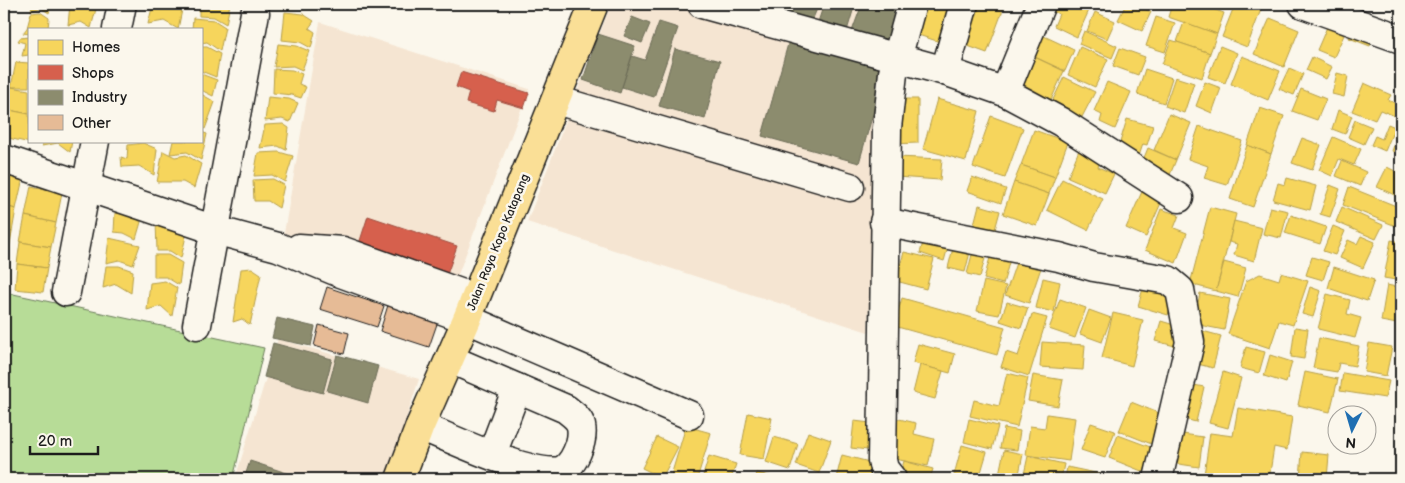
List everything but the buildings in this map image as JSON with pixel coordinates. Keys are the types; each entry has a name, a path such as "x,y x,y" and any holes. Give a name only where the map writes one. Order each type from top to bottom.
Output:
{"main road":[{"name":"Jalan Raya Kopo Katapang","path":"400,479 420,426 450,359 594,4"}],"street":[{"path":"117,28 122,4"},
{"path":"702,4 945,71 1005,92 1062,122 1179,198"},
{"path":"892,479 884,469 882,460 884,222 890,91 912,4"},
{"path":"945,71 964,4"},
{"path":"1005,92 1041,4"},
{"path":"1303,4 1401,39"},
{"path":"197,325 255,13"},
{"path":"556,100 850,187"},
{"path":"66,292 95,142"},
{"path":"4,159 215,230 278,247 338,272 470,308 689,414"},
{"path":"884,222 1059,257 1094,267 1168,280 1177,286 1180,290 1190,342 1158,479"},
{"path":"420,426 492,454 543,471 560,471 570,465 578,448 581,427 576,417 566,409 450,359"},
{"path":"492,454 518,388"}],"shaded area":[{"path":"611,4 901,4 878,88 868,332 527,222"},
{"path":"320,22 529,89 454,285 284,233"},
{"path":"278,339 419,379 387,479 235,479"}],"green space":[{"path":"4,292 264,348 233,479 14,479 4,477"}]}
